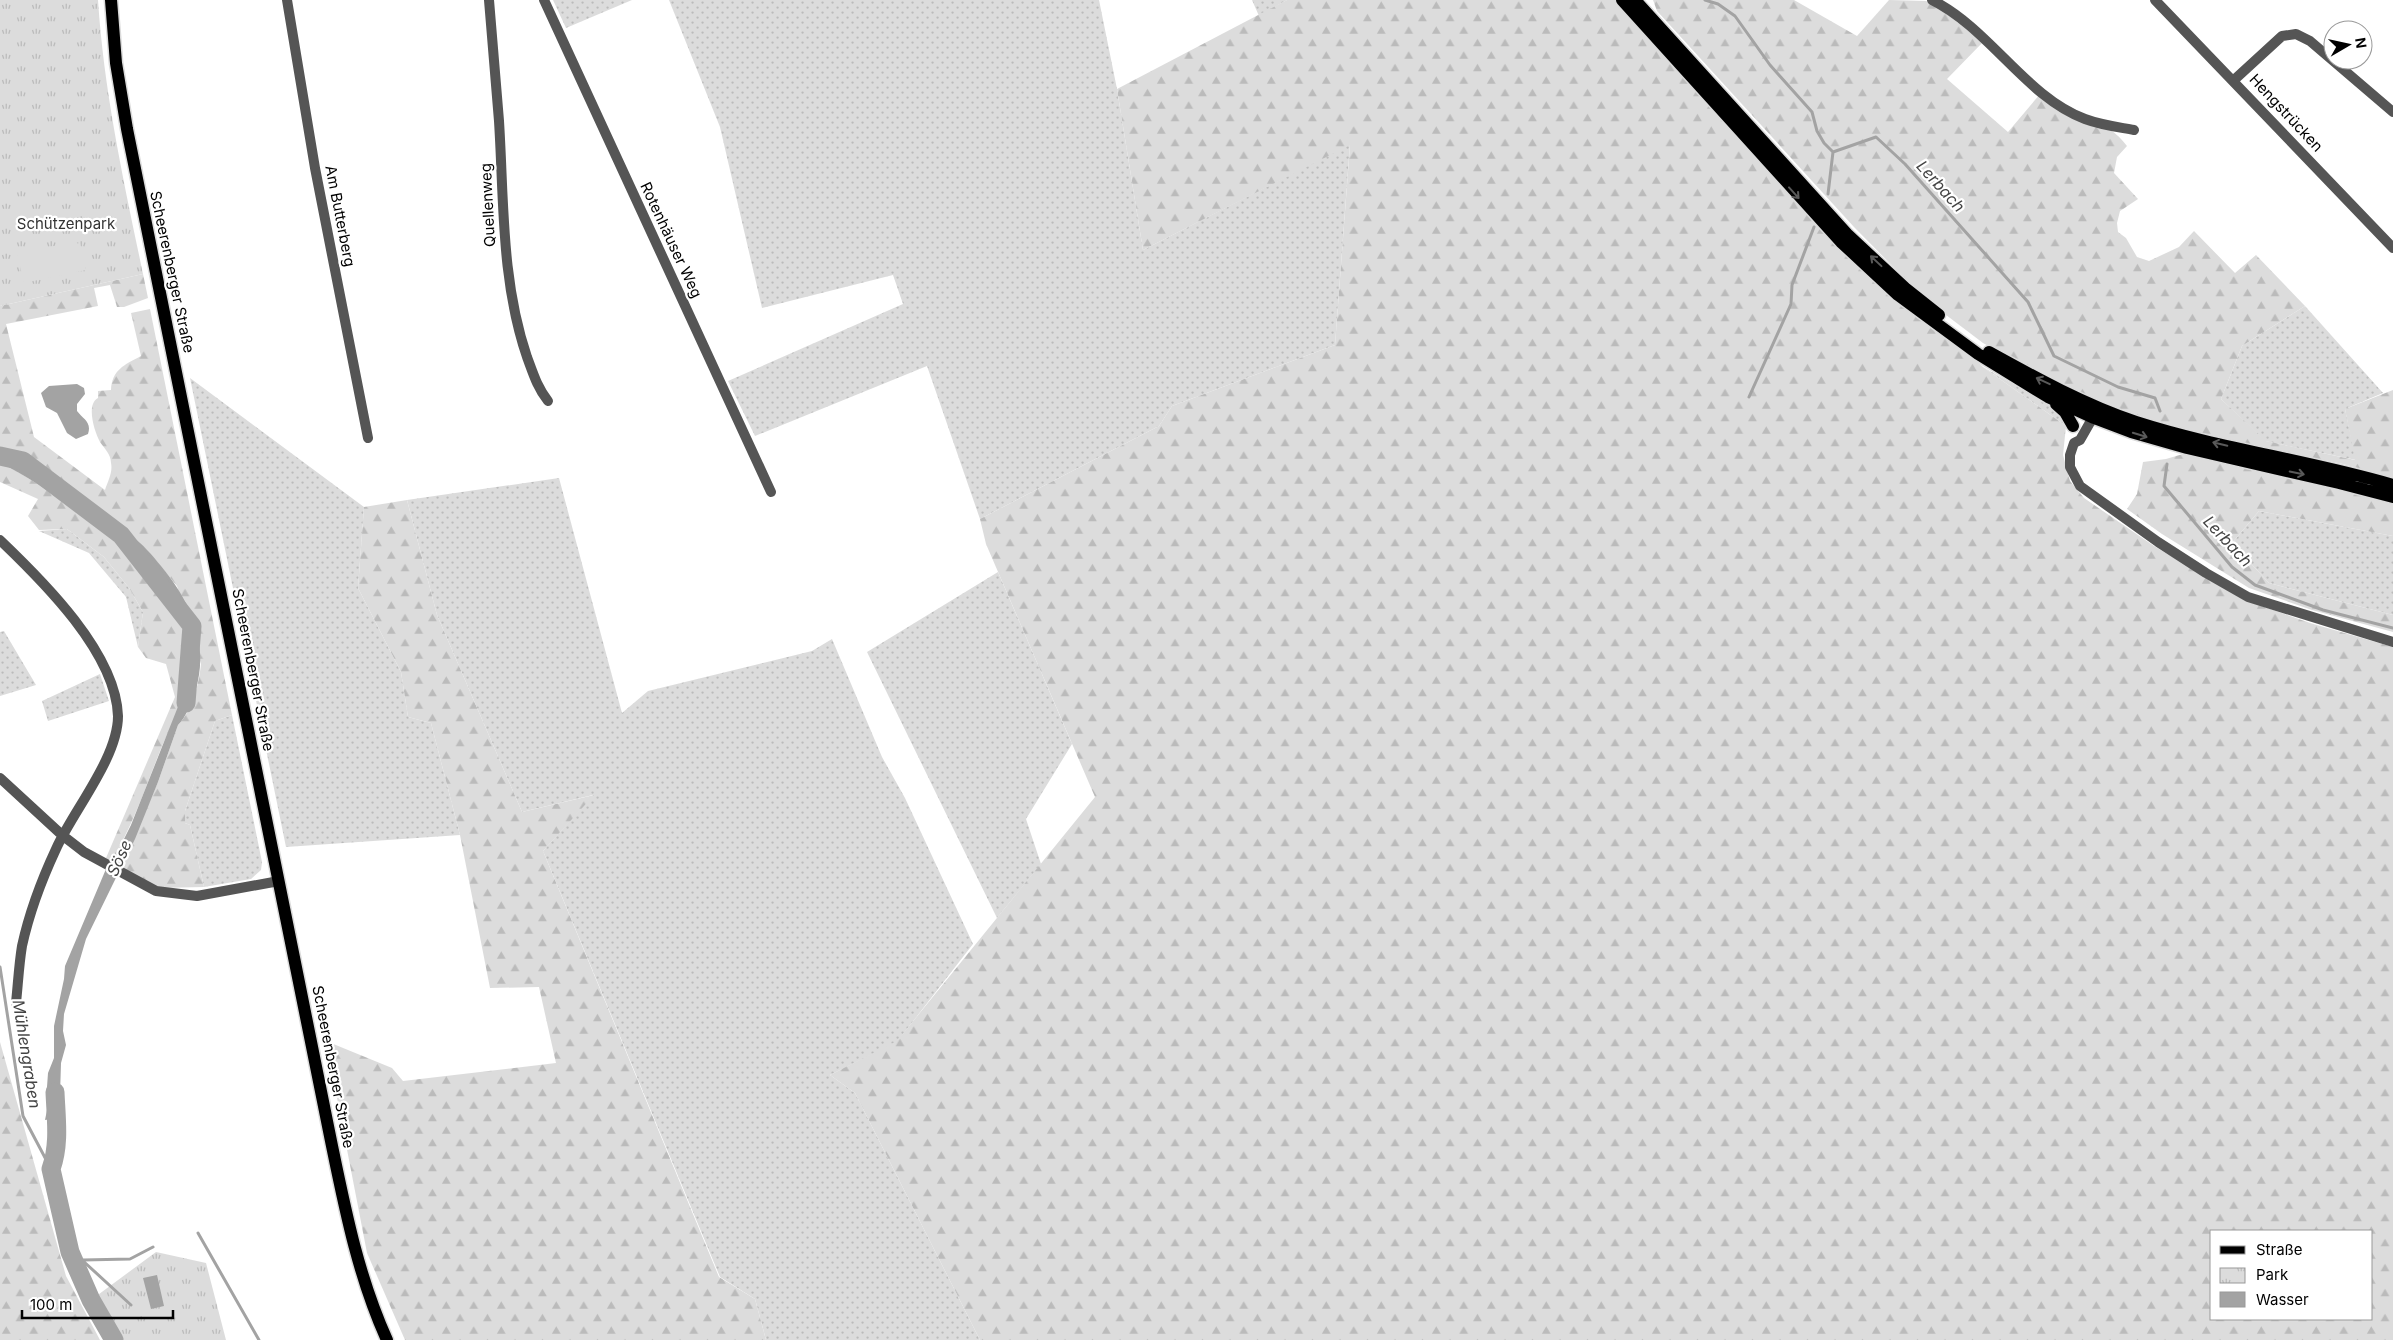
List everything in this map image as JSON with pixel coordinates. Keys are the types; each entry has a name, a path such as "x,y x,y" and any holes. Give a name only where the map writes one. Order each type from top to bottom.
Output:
{"main road":[{"name":"Scheerenberger Straße","path":"112,0 116,63 127,129 274,883 351,1233 364,1284 387,1340"},
{"path":"1622,0 1810,210 1872,273 1978,354 2048,397 2065,412 2073,426"},
{"path":"1635,0 1818,203 1904,288 1981,347 2090,410 2187,448 2393,497"},
{"path":"2048,397 2176,434 2393,485"}],"street":[{"name":"Am Butterberg","path":"287,0 315,168 368,438"},
{"name":"Quellenweg","path":"489,0 499,122 502,220 508,266 518,330 538,388 548,401"},
{"name":"Rotenhäuser Weg","path":"544,0 772,492"},
{"path":"1932,0 1970,24 2036,87 2067,110 2095,122 2134,130"},
{"name":"Hengstrücken","path":"2155,0 2234,80 2393,248"},
{"path":"2234,80 2282,36 2296,34 2310,41 2393,112"},
{"path":"2090,410 2073,426 2072,435 2074,443 2070,455 2070,467 2080,486 2151,537 2206,573 2248,597 2393,642"},
{"path":"2074,443 2080,440 2090,410"},
{"path":"0,540 35,573 78,626 104,669 116,704 118,716 112,745 62,835 43,882 26,933 16,1003"},
{"path":"0,778 62,835 84,852 156,891 197,896 274,883"}],"green space":[{"name":"Schützenpark","path":"0,0 98,0 110,104 143,274 0,306"},
{"path":"553,0 632,0 566,28"},
{"path":"669,0 1099,0 1117,89 1143,250 1350,144 1335,345 1172,406 1159,426 980,519 927,366 755,436 728,381 903,304 893,275 762,308 720,127"},
{"path":"1252,0 1287,0 1259,16"},
{"path":"1287,0 1617,0 1983,367 2066,426 2063,455 2070,481 2084,498 2154,546 2245,600 2310,623 2393,647 2393,1340 980,1340 855,1093 830,1075 897,1041 1095,797 986,544 980,519 1159,426 1172,406 1335,345 1350,145 1143,250 1117,89"},
{"path":"1653,0 1794,0 1857,36 1889,0 1926,1 1940,9 1983,42 1947,79 2008,132 2040,94 2099,122 2110,129 2127,146 2117,157 2114,173 2138,199 2120,211 2117,223 2118,232 2126,238 2137,257 2149,261 2179,247 2194,231 2235,273 2256,255 2305,306 2242,346 2221,399 2266,441 2355,460 2345,409 2393,390 2393,478 2343,464 2177,428 2136,415 2089,397 2032,370 1983,343 1925,299 1854,227 1657,11"},
{"path":"73,242 73,244 80,243 86,270 24,283 17,254"},
{"path":"143,274 148,298 124,307 117,307 110,285 94,288 98,306 6,324 34,437 105,490 111,473 111,460 95,431 92,406 98,398 98,391 111,390 116,373 124,365 141,356 131,313 150,309 232,715 215,721 185,811 185,823 190,825 204,887 158,888 121,868 158,782 178,725 191,705 199,680 201,664 177,586 146,549 130,535 94,517 0,448 0,306"},
{"path":"2305,306 2383,393 2345,409 2356,460 2265,441 2221,399 2242,346"},
{"path":"1983,367 2052,406 2061,415 2066,426"},
{"path":"190,378 364,507 358,588 401,672 408,717 431,723 460,835 286,847"},
{"path":"2183,454 2338,488 2393,503 2393,536 2259,511 2232,543 2269,583 2393,615 2393,632 2312,610 2249,588 2162,534 2127,509 2137,494 2143,462 2166,459"},
{"path":"0,463 41,486 146,562 169,589 186,621 192,656 188,684 132,822 111,862 106,858 175,697 166,664 146,658 138,647 143,612 129,588 104,557 67,529 39,530 28,516 38,499 0,482"},
{"path":"559,478 622,713 648,691 812,651 832,639 882,757 905,798 973,944 897,1042 830,1075 855,1093 980,1340 766,1340 755,1299 720,1277 543,851 593,795 522,812 437,615 407,500"},
{"path":"407,500 437,615 522,812 594,795 543,851 719,1277 755,1299 766,1340 405,1340 367,1253 326,1041 392,1068 403,1081 556,1063 539,987 490,988 460,835 431,723 408,717 401,672 358,588 364,507"},
{"path":"2259,511 2393,536 2393,615 2269,583 2232,543"},
{"path":"67,529 104,557 129,588 143,612 138,647 126,597 89,553 39,531"},
{"path":"998,572 1072,744 1026,819 1041,864 997,918 867,652"},
{"path":"4,631 36,685 0,696 0,632"},
{"path":"100,674 109,701 48,721 42,701"},
{"path":"232,715 262,862 261,870 251,879 204,887 190,825 185,823 185,811 215,721"},
{"path":"0,1042 66,1276 100,1340 0,1340"},
{"path":"156,1252 206,1263 226,1340 115,1340 91,1300"}],"water":[{"path":"77,384 84,388 85,394 77,404 77,411 86,421 89,430 88,434 76,439 67,433 57,413 46,407 41,393 49,386"},
{"path":"0,448 94,517 127,533 147,550 181,594 189,609 199,641 199,675 195,692 184,718 178,725 135,839 86,939 64,1014 63,1031 66,1045 61,1063 60,1095 63,1117 45,1120 50,1095 47,1087 48,1073 54,1058 54,1026 65,966 106,869 131,825 185,689 190,649 187,630 173,595 148,564 51,493 0,463"},
{"path":"157,1275 164,1306 151,1309 143,1278"}],"waterway":[{"name":"Lerbach","path":"1705,0 1718,4 1735,16 1770,65 1812,112 1817,131 1824,143 1833,152 1876,137 1905,164 2028,302 2054,356 2118,387 2155,398 2160,411"},
{"path":"1828,194 1833,152"},
{"path":"1749,397 1791,304 1792,285 1814,227"},
{"name":"Söse","path":"0,456 23,461 121,535 192,626 186,703"},
{"name":"Lerbach","path":"2167,464 2164,486 2232,567 2255,585 2323,610 2393,628"},
{"name":"Mühlengraben","path":"0,967 23,1116 51,1169"},
{"name":"Söse","path":"55,1092 56,1150 51,1169 70,1252 91,1300 114,1340"},
{"name":"Mühlengraben","path":"198,1233 259,1340"},
{"name":"Mühlengraben","path":"83,1260 130,1259 153,1247"},
{"path":"70,1252 82,1260 131,1305"}]}
